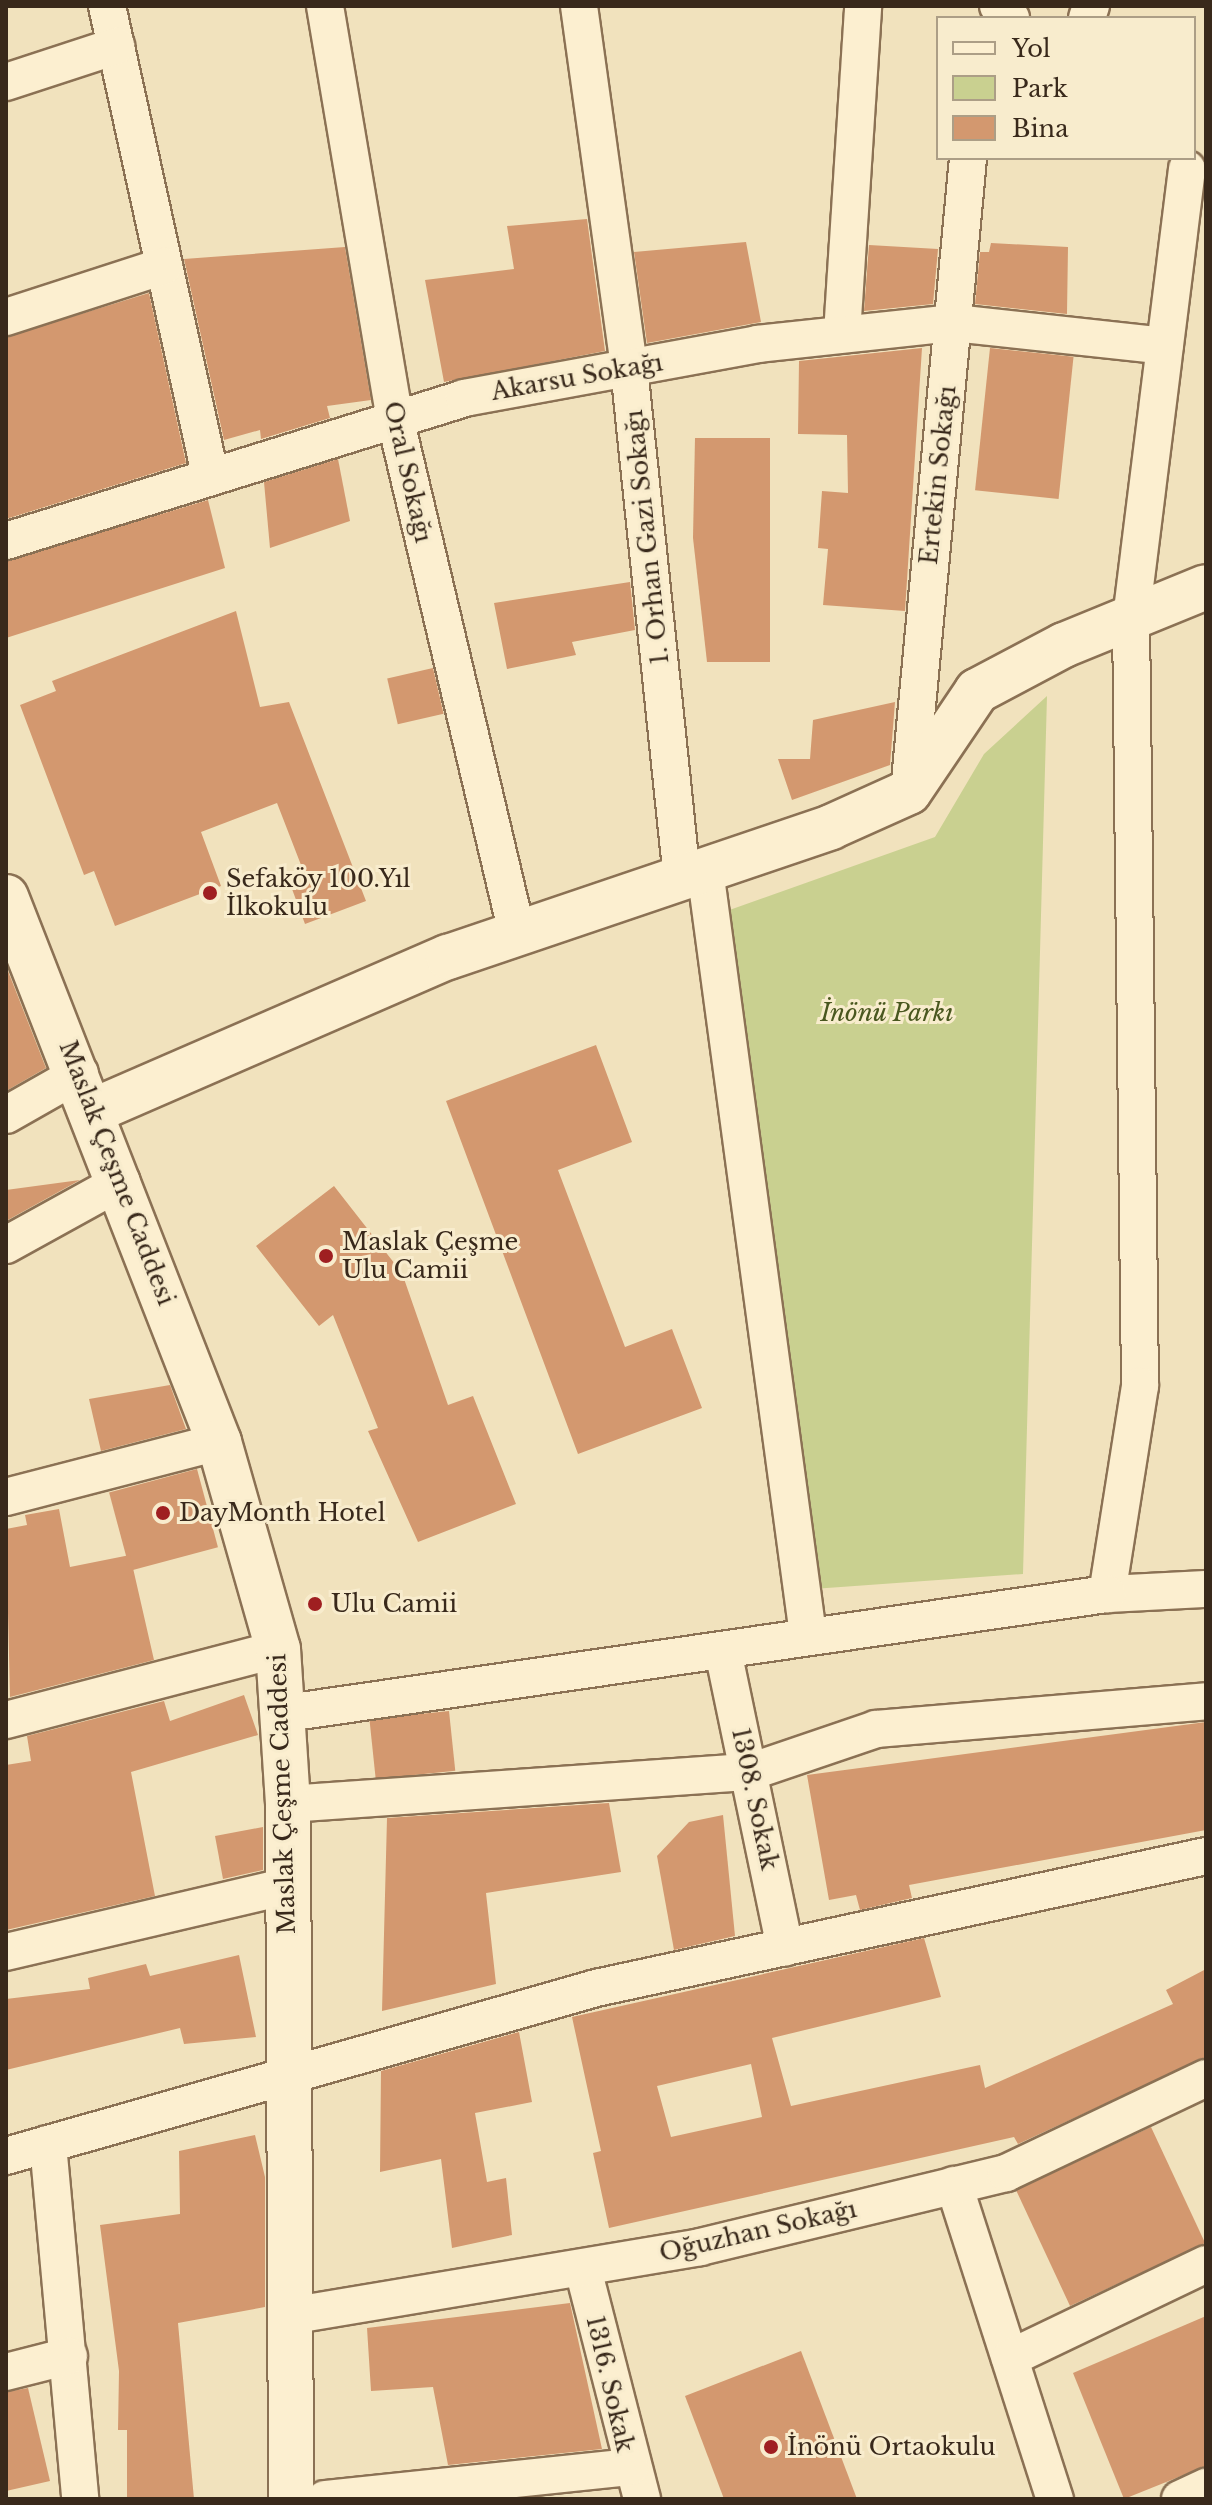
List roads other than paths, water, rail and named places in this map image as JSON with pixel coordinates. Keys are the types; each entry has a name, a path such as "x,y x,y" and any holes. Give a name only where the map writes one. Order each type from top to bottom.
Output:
{"street":[{"path":"107,6 210,474"},
{"name":"Oral Sokağı","path":"325,6 395,418 517,933"},
{"name":"1. Orhan Gazi Sokağı","path":"579,6 629,368 693,874 808,1635"},
{"path":"842,334 863,6"},
{"path":"6,82 116,46"},
{"name":"Ertekin Sokağı","path":"909,792 968,160"},
{"path":"1107,1594 1140,1386 1131,617 1189,170"},
{"path":"6,317 164,266"},
{"name":"Akarsu Sokağı","path":"6,541 395,418 629,368 842,334 954,323 1165,346"},
{"path":"6,1115 87,1092 517,933 693,874 909,792 977,691 1131,617 1206,587"},
{"name":"Maslak Çeşme Caddesi","path":"7,901 122,1181 219,1442 278,1649 288,1804 291,2499"},
{"path":"6,1245 122,1181"},
{"path":"6,1497 219,1442"},
{"path":"280,1714 1107,1594 1206,1589"},
{"path":"6,1720 278,1649"},
{"name":"1308. Sokak","path":"723,1651 785,1948"},
{"path":"288,1804 750,1772 876,1729 1206,1701"},
{"path":"6,2156 289,2078 596,1988 785,1948 946,1907 1206,1856"},
{"path":"6,1952 288,1886"},
{"name":"Oğuzhan Sokağı","path":"289,2316 583,2269 1006,2173 1206,2078"},
{"path":"48,2144 80,2499"},
{"path":"954,2185 1055,2499"},
{"path":"1010,2358 1206,2264"},
{"name":"1316. Sokak","path":"583,2269 636,2483"},
{"path":"6,2372 69,2356"},
{"path":"325,2499 636,2483"},
{"path":"1180,2499 1206,2487"}],"place":[{"name":"Sefaköy 100.Yıl İlkokulu","path":"210,893"},
{"name":"Maslak Çeşme Ulu Camii","path":"326,1256"},
{"name":"DayMonth Hotel","path":"163,1513"},
{"name":"Ulu Camii","path":"315,1604"},
{"name":"İnönü Ortaokulu","path":"771,2447"}],"park label":[{"name":"İnönü Parkı","path":"887,1013"}]}
